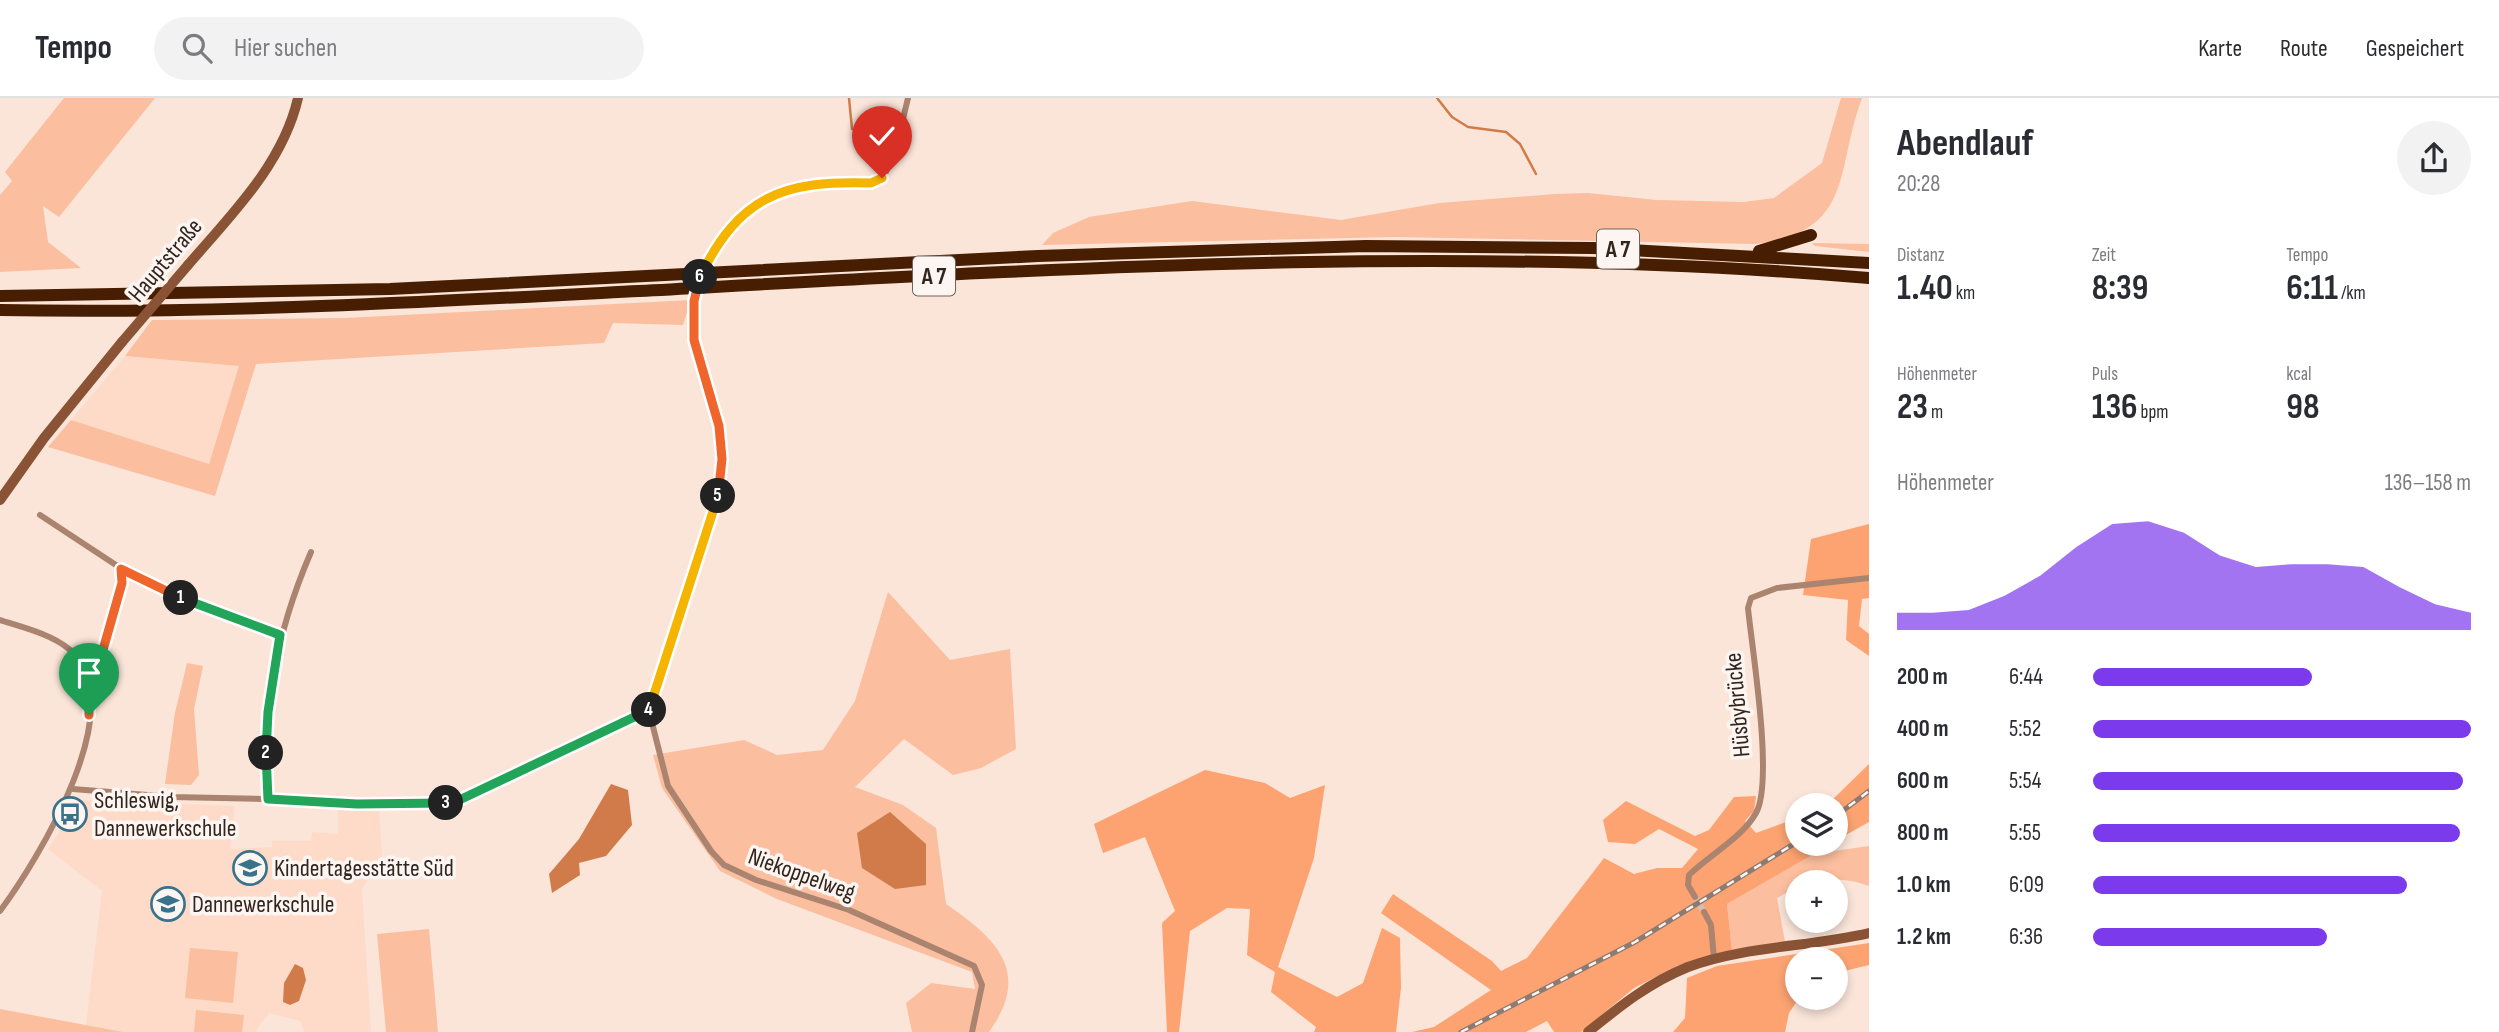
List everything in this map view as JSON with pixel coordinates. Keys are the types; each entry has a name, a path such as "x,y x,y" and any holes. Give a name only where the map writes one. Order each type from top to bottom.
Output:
{"highway":[{"path":"1738,254 1777,247 1811,235"},
{"name":"A 7","path":"0,296 390,289 1171,250 1498,246 1738,254 1869,263"},
{"name":"A 7","path":"0,310 106,312 427,302 1004,272 1336,260 1623,263 1869,278"}],"street":[{"name":"Hauptstraße","path":"0,500 44,438 259,179 280,148 298,98"},
{"path":"73,789 172,797 357,804 453,803 649,711 716,506 722,459 715,406 700,370 694,340 694,301 700,277 712,251 728,229 776,194 796,186 871,183 882,178 894,156 908,98"},
{"path":"40,515 121,569 177,597 280,635"},
{"path":"268,799 268,712 280,635 311,552"},
{"path":"85,670 94,667 101,657 122,583 121,569"},
{"name":"Hüsbybrücke","path":"1695,897 1688,885 1689,875 1748,823 1760,802 1760,702 1748,608 1751,598 1777,588 1869,578"},
{"path":"0,620 69,649 85,670 89,684 89,715 73,789 37,857 0,911"},
{"name":"Niekoppelweg","path":"649,711 667,786 711,851 724,865 756,880 849,910 974,966 982,985 972,1032"},
{"path":"1704,912 1711,925 1714,959"},
{"path":"1588,1032 1643,990 1688,967 1714,959 1869,933"}],"shaded area":[{"path":"64,98 155,98 59,217 43,206 48,242 81,268 0,272 0,195 12,181 5,172"},
{"path":"1841,98 1862,98 1843,173 1826,212 1810,226 1787,237 1755,244 1394,237 1042,245 1053,233 1089,217 1192,201 1341,220 1439,203 1555,194 1588,193 1657,200 1744,202 1774,198 1822,163"},
{"path":"1812,243 1869,244 1869,252 1815,246"},
{"path":"691,300 683,325 613,323 604,343 256,364 215,496 48,447 71,420 209,464 239,366 125,356 152,320 345,318"},
{"path":"125,356 239,366 209,464 71,420"},
{"path":"1869,524 1869,598 1862,599 1859,626 1869,634 1869,656 1846,640 1848,600 1803,595 1811,539"},
{"path":"888,592 950,660 1010,649 1016,749 981,768 953,775 904,739 855,787 903,805 936,828 946,904 980,930 993,944 1003,959 1008,974 1008,992 1002,1011 989,1032 912,1032 906,1003 931,983 975,989 972,972 777,899 720,871 662,788 653,755 744,740 777,755 823,750 855,701"},
{"path":"187,663 203,666 194,709 199,775 191,785 165,784 175,713"},
{"path":"1869,764 1869,822 1848,834 1848,793 1839,793"},
{"path":"1205,770 1265,783 1290,798 1325,785 1314,858 1278,967 1337,997 1363,983 1382,928 1400,938 1401,988 1396,1032 1314,1032 1316,1027 1271,992 1275,972 1247,955 1250,909 1227,908 1190,931 1179,1032 1167,1032 1162,923 1175,911 1145,837 1103,853 1094,824"},
{"path":"611,784 628,790 632,825 606,856 579,863 580,875 552,893 549,874 579,839"},
{"path":"1756,796 1754,811 1745,821 1756,833 1785,822 1785,856 1811,856 1727,904 1732,950 1677,966 1634,988 1581,1032 1554,1032 1547,1021 1526,1032 1412,1032 1434,1027 1491,990 1381,913 1393,894 1492,961 1501,971 1527,958 1604,858 1634,874 1657,868 1682,868 1698,849 1659,829 1635,844 1608,842 1603,820 1626,801 1695,836 1709,830 1734,797"},
{"name":"Dannewerkschule","path":"79,800 235,806 230,849 272,847 272,841 311,841 312,832 338,834 338,807 379,808 382,854 362,890 371,1032 304,1032 300,1021 269,1013 255,1032 123,1032 86,1025 102,891 48,849"},
{"path":"890,812 926,844 926,885 895,889 862,868 857,833"},
{"path":"1869,846 1869,886 1848,881 1848,870 1786,870 1811,856 1848,856 1848,849"},
{"path":"1785,871 1785,894 1777,898 1785,942 1732,950 1727,904"},
{"path":"429,929 438,1032 386,1032 377,934"},
{"path":"1869,943 1869,965 1848,970 1848,947 1843,947"},
{"path":"190,948 238,952 233,1003 185,998"},
{"path":"1785,956 1785,1010 1791,1010 1785,1032 1673,1032 1685,1018 1687,978 1717,966"},
{"path":"295,964 303,968 306,980 299,1001 290,1005 283,1002 284,983"},
{"path":"0,1009 123,1032 0,1032"},
{"path":"196,1010 244,1015 242,1032 194,1032"}],"waterway":[{"path":"849,98 852,129"},
{"path":"1437,98 1452,117 1468,127 1506,132 1520,144 1536,174"}],"tunnel":[{"path":"1695,897 1704,912"}],"railway":[{"path":"1848,807 1869,791"},
{"path":"1461,1032 1635,942 1785,849"}],"place":[{"name":"Schleswig, Dannewerkschule","path":"70,814"},
{"name":"Kindertagesstätte Süd","path":"250,868"},
{"name":"Dannewerkschule","path":"168,904"}],"route":[{"path":"89,715 89,684 85,670 94,667 101,657 122,583 121,569 177,597 280,635 268,712 268,799 357,804 453,803 649,711 716,506 720,480 722,459 719,426 712,397 700,370 694,340 692,319 700,277 712,251 728,229 762,201 796,186 842,182 871,183 882,178"}]}
